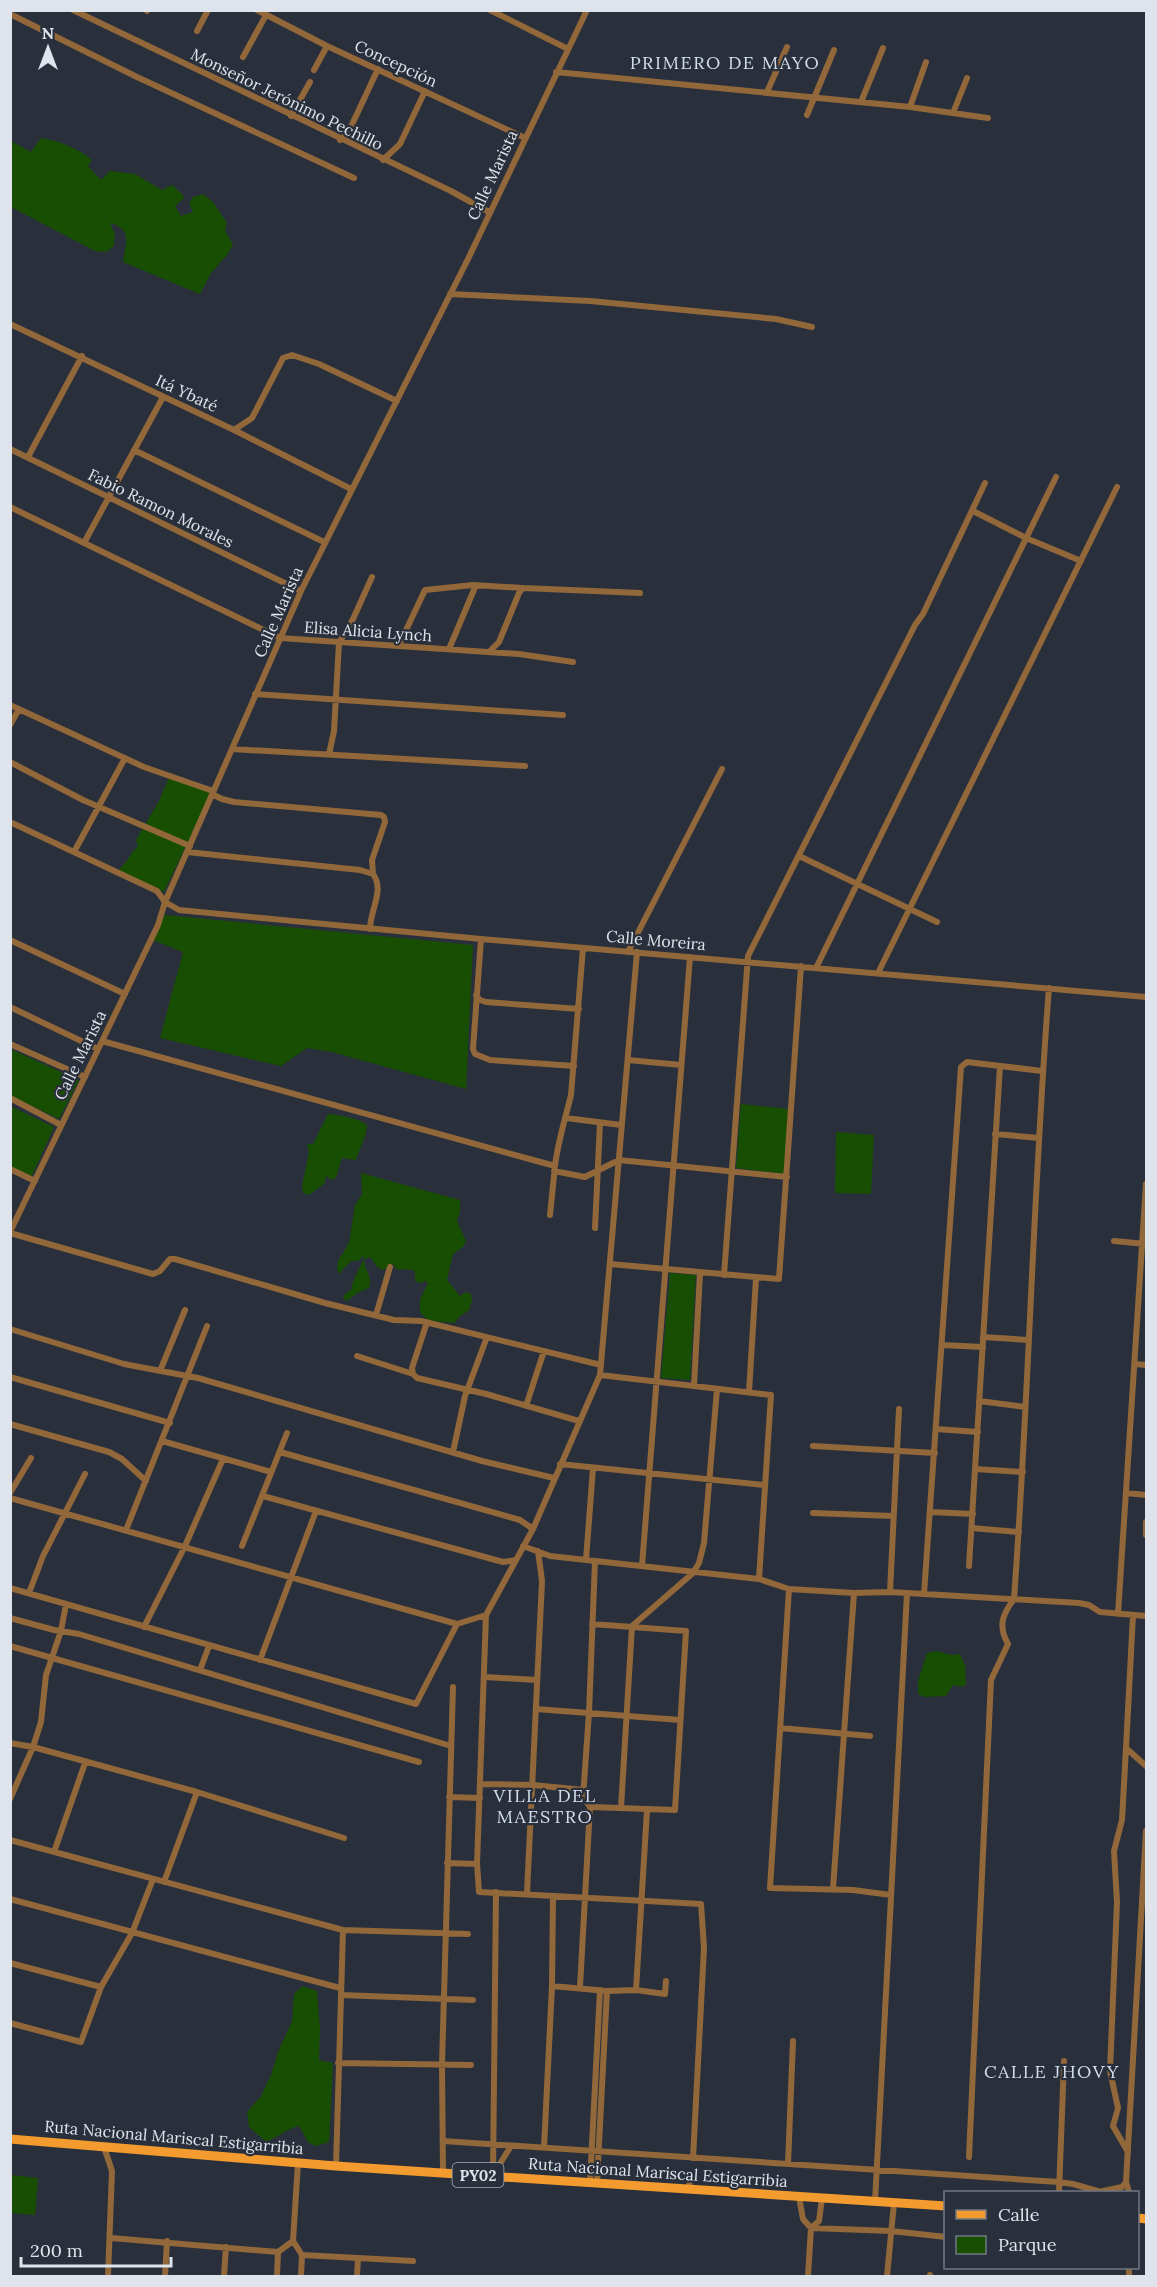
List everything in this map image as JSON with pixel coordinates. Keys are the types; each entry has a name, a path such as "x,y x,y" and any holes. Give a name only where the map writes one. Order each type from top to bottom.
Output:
{"main road":[{"name":"Ruta Nacional Mariscal Estigarribia","path":"10,2139 336,2166 944,2206"}],"street":[{"name":"Monseñor Jerónimo Pechillo","path":"74,10 340,140 451,191 489,212"},
{"path":"196,31 208,10"},
{"name":"Concepción","path":"257,10 327,46 525,138"},
{"path":"490,10 568,49"},
{"name":"Calle Marista","path":"11,1229 158,925 165,902 255,694 324,542 450,294 587,10"},
{"path":"10,14 136,77 354,178"},
{"path":"243,57 266,15"},
{"path":"314,70 327,46"},
{"path":"767,92 787,47"},
{"path":"861,102 883,48"},
{"path":"807,115 834,50"},
{"path":"910,107 926,62"},
{"path":"340,140 348,133 378,69"},
{"path":"556,72 910,107 988,118"},
{"path":"953,113 968,78"},
{"path":"291,116 310,82"},
{"path":"383,160 400,144 424,91"},
{"path":"450,294 590,301 776,319 812,327"},
{"name":"Itá Ybaté","path":"10,324 234,430 351,489"},
{"path":"234,430 252,418 283,358 297,355 397,401"},
{"path":"28,457 81,356"},
{"path":"84,543 163,397"},
{"name":"Fabio Ramon Morales","path":"10,449 301,591"},
{"path":"134,450 324,542"},
{"path":"816,968 1056,477"},
{"path":"724,1275 747,962 915,625 923,614 985,483"},
{"path":"878,973 1117,487"},
{"name":"Elisa Alicia Lynch","path":"10,507 280,638 490,651 535,655 573,662"},
{"path":"973,511 1026,538 1081,561"},
{"path":"329,754 334,731 339,643 372,577"},
{"path":"449,649 476,585"},
{"path":"399,645 425,590 476,585 640,593"},
{"path":"490,651 499,642 523,588"},
{"path":"255,694 562,715"},
{"path":"10,705 144,767 213,792 222,799 381,815 385,822 372,860 373,874 378,888 370,929"},
{"path":"10,725 20,709"},
{"path":"232,749 525,766"},
{"path":"74,852 125,758"},
{"path":"10,762 98,806 170,835 189,849 360,870 373,874"},
{"path":"628,952 722,769"},
{"name":"Calle Moreira","path":"10,822 157,891 165,902 179,910 481,939 1146,997"},
{"path":"799,856 938,922"},
{"path":"481,939 472,1049 475,1054 490,1060 574,1066"},
{"path":"10,940 125,994"},
{"path":"550,1215 559,1135 566,1118 574,1066 583,948"},
{"path":"637,952 600,1375 533,1529 486,1615 477,1864 479,1892 701,1904 704,1947 693,2158"},
{"path":"642,1566 690,957"},
{"path":"610,1264 779,1279 788,1177 801,966"},
{"path":"969,2157 991,1680 1008,1644 1002,1633 1001,1624 1005,1612 1014,1599 1023,1472 1042,1071 1049,988"},
{"path":"476,995 480,1000 486,1002 579,1009"},
{"path":"10,1007 98,1049"},
{"path":"102,1041 585,1177 619,1160 788,1177"},
{"path":"10,1044 85,1077"},
{"path":"628,1060 681,1065"},
{"path":"924,1594 961,1067 967,1062 1042,1071"},
{"path":"969,1566 1000,1066"},
{"path":"10,1098 61,1125"},
{"path":"566,1118 621,1125"},
{"path":"595,1228 600,1123"},
{"path":"995,1134 1039,1138"},
{"path":"10,1169 35,1181"},
{"path":"1118,1614 1145,1244 1146,1184"},
{"path":"11,1229 153,1274 160,1271 170,1259 175,1259 394,1320 427,1322 601,1365"},
{"path":"1114,1241 1145,1244"},
{"path":"375,1315 390,1267"},
{"path":"694,1386 700,1273"},
{"path":"750,1392 756,1278"},
{"path":"160,1371 184,1310"},
{"path":"413,1374 412,1368 427,1322"},
{"path":"126,1530 207,1326"},
{"path":"10,1329 124,1364 188,1376 453,1452 554,1478"},
{"path":"453,1452 467,1390 486,1337"},
{"path":"983,1337 1028,1340"},
{"path":"942,1345 983,1347"},
{"path":"526,1406 544,1351"},
{"path":"357,1356 413,1374 417,1378 579,1421"},
{"path":"1135,1364 1146,1365"},
{"path":"600,1375 771,1395 759,1578"},
{"path":"10,1377 170,1423"},
{"path":"621,1808 632,1626 693,1573 699,1563 704,1543 717,1389"},
{"path":"980,1401 1025,1407"},
{"path":"890,1592 899,1409"},
{"path":"10,1425 110,1452 122,1459 146,1481"},
{"path":"936,1429 978,1432"},
{"path":"242,1546 287,1433"},
{"path":"162,1441 271,1472"},
{"path":"813,1446 935,1453"},
{"path":"280,1452 520,1520 533,1529"},
{"path":"10,1493 31,1458"},
{"path":"144,1627 185,1546 223,1459"},
{"path":"560,1464 765,1485"},
{"path":"586,1560 593,1468"},
{"path":"975,1469 1023,1472"},
{"path":"29,1593 43,1556 85,1474"},
{"path":"1126,1493 1146,1495"},
{"path":"262,1496 504,1562 516,1560"},
{"path":"10,1498 457,1624 486,1615"},
{"path":"260,1660 316,1511"},
{"path":"931,1512 973,1514"},
{"path":"813,1513 893,1516"},
{"path":"1146,1522 1146,1535"},
{"path":"972,1528 1019,1532"},
{"path":"523,1546 550,1556 693,1573 759,1578 789,1589 854,1593 890,1592 1078,1603 1089,1605 1100,1612 1146,1616"},
{"path":"527,1893 542,1581 538,1551"},
{"path":"580,1987 590,1807 583,1797 595,1561"},
{"path":"10,1588 416,1704 457,1624"},
{"path":"789,1589 770,1888 833,1889 891,1895"},
{"path":"833,1889 854,1593"},
{"path":"875,2202 907,1593"},
{"path":"10,1799 33,1747 41,1722 46,1675 61,1631 66,1604"},
{"path":"1128,2152 1113,2126 1118,2108 1110,2071 1117,1902 1114,1851 1122,1820 1133,1615"},
{"path":"10,1618 79,1634 451,1746"},
{"path":"590,1807 675,1810 686,1631 592,1624"},
{"path":"10,1646 419,1762"},
{"path":"200,1670 210,1646"},
{"path":"485,1677 537,1680"},
{"path":"443,2173 442,2064 453,1687"},
{"path":"536,1709 680,1720"},
{"path":"780,1728 870,1736"},
{"path":"10,1743 33,1747 197,1792 344,1838"},
{"path":"1126,1748 1146,1766"},
{"path":"54,1852 85,1763"},
{"path":"481,1784 533,1785 584,1790"},
{"path":"164,1882 197,1792"},
{"path":"449,1797 480,1798"},
{"path":"636,1990 647,1810"},
{"path":"1128,2191 1126,2182 1146,1831"},
{"path":"10,1840 343,1930 468,1934"},
{"path":"447,1863 477,1864"},
{"path":"10,2023 81,2042 101,1987 132,1933 153,1879"},
{"path":"493,2175 496,1892"},
{"path":"544,2148 552,1986 553,1896"},
{"path":"10,1899 340,1992 473,2000"},
{"path":"336,2166 343,1930"},
{"path":"10,1963 101,1987"},
{"path":"552,1986 607,1991 636,1990 665,1994 666,1981"},
{"path":"595,2152 600,1990"},
{"path":"593,2182 607,1991"},
{"path":"788,2164 793,2041"},
{"path":"1059,2191 1064,2061"},
{"path":"338,2063 471,2065"},
{"path":"443,2141 1059,2182 1096,2191"},
{"path":"493,2175 512,2146"},
{"path":"104,2147 112,2171 108,2277"},
{"path":"298,2163 293,2241 302,2255 301,2277"},
{"path":"689,2189 690,2177"},
{"path":"1104,2191 1122,2187 1126,2182"},
{"path":"799,2197 803,2219 811,2228 808,2277"},
{"path":"811,2228 819,2221 822,2198"},
{"path":"887,2277 894,2203"},
{"path":"811,2228 891,2231 944,2237"},
{"path":"111,2238 278,2252 293,2241"},
{"path":"165,2277 167,2241"},
{"path":"224,2277 226,2247"},
{"path":"277,2277 278,2252"},
{"path":"302,2255 413,2261"},
{"path":"357,2277 358,2258"}],"green space":[{"path":"41,138 56,141 86,155 92,160 88,166 101,180 110,171 135,174 162,190 172,185 184,198 175,206 181,216 193,212 189,203 193,197 203,194 213,202 227,223 225,230 233,245 211,273 200,294 123,262 126,238 125,233 118,226 110,223 115,234 114,246 106,252 95,251 11,207 11,141 31,152"},
{"path":"170,775 212,791 164,892 117,871 138,846 136,840 159,801"},
{"path":"165,915 473,945 466,1089 332,1052 307,1048 281,1066 160,1038 183,952 150,939"},
{"path":"10,1049 79,1080 59,1119 11,1096"},
{"path":"741,1104 789,1109 785,1174 736,1168"},
{"path":"10,1106 54,1127 32,1176 11,1167"},
{"path":"328,1114 348,1117 364,1123 367,1125 366,1134 356,1160 342,1158 336,1178 332,1180 326,1176 324,1184 309,1195 303,1193 302,1186 309,1152 307,1144 313,1144"},
{"path":"836,1132 874,1135 871,1194 835,1193"},
{"path":"361,1173 460,1200 457,1221 466,1241 463,1247 453,1254 447,1280 460,1296 465,1292 471,1294 472,1300 469,1310 455,1323 430,1321 420,1313 420,1300 428,1283 415,1281 413,1270 396,1269 393,1264 383,1270 377,1267 370,1257 364,1260 369,1288 357,1293 347,1301 344,1299 343,1296 351,1290 364,1259 363,1256 358,1261 351,1261 339,1274 338,1261 349,1243 355,1205 362,1194"},
{"path":"670,1273 696,1275 690,1380 661,1378"},
{"path":"936,1651 952,1655 960,1654 965,1665 966,1685 961,1687 953,1685 946,1696 925,1697 918,1694 918,1681 927,1653"},
{"path":"303,1986 317,1991 320,2029 319,2060 333,2063 329,2142 316,2146 308,2142 299,2126 266,2142 249,2127 247,2112 261,2096 271,2075 278,2052 292,2021 294,1994"},
{"path":"11,2175 38,2178 35,2215 11,2213"}],"district":[{"name":"PRIMERO DE MAYO","path":"725,62"},
{"name":"VILLA DEL MAESTRO","path":"545,1805"},
{"name":"CALLE JHOVY","path":"1052,2071"}]}
